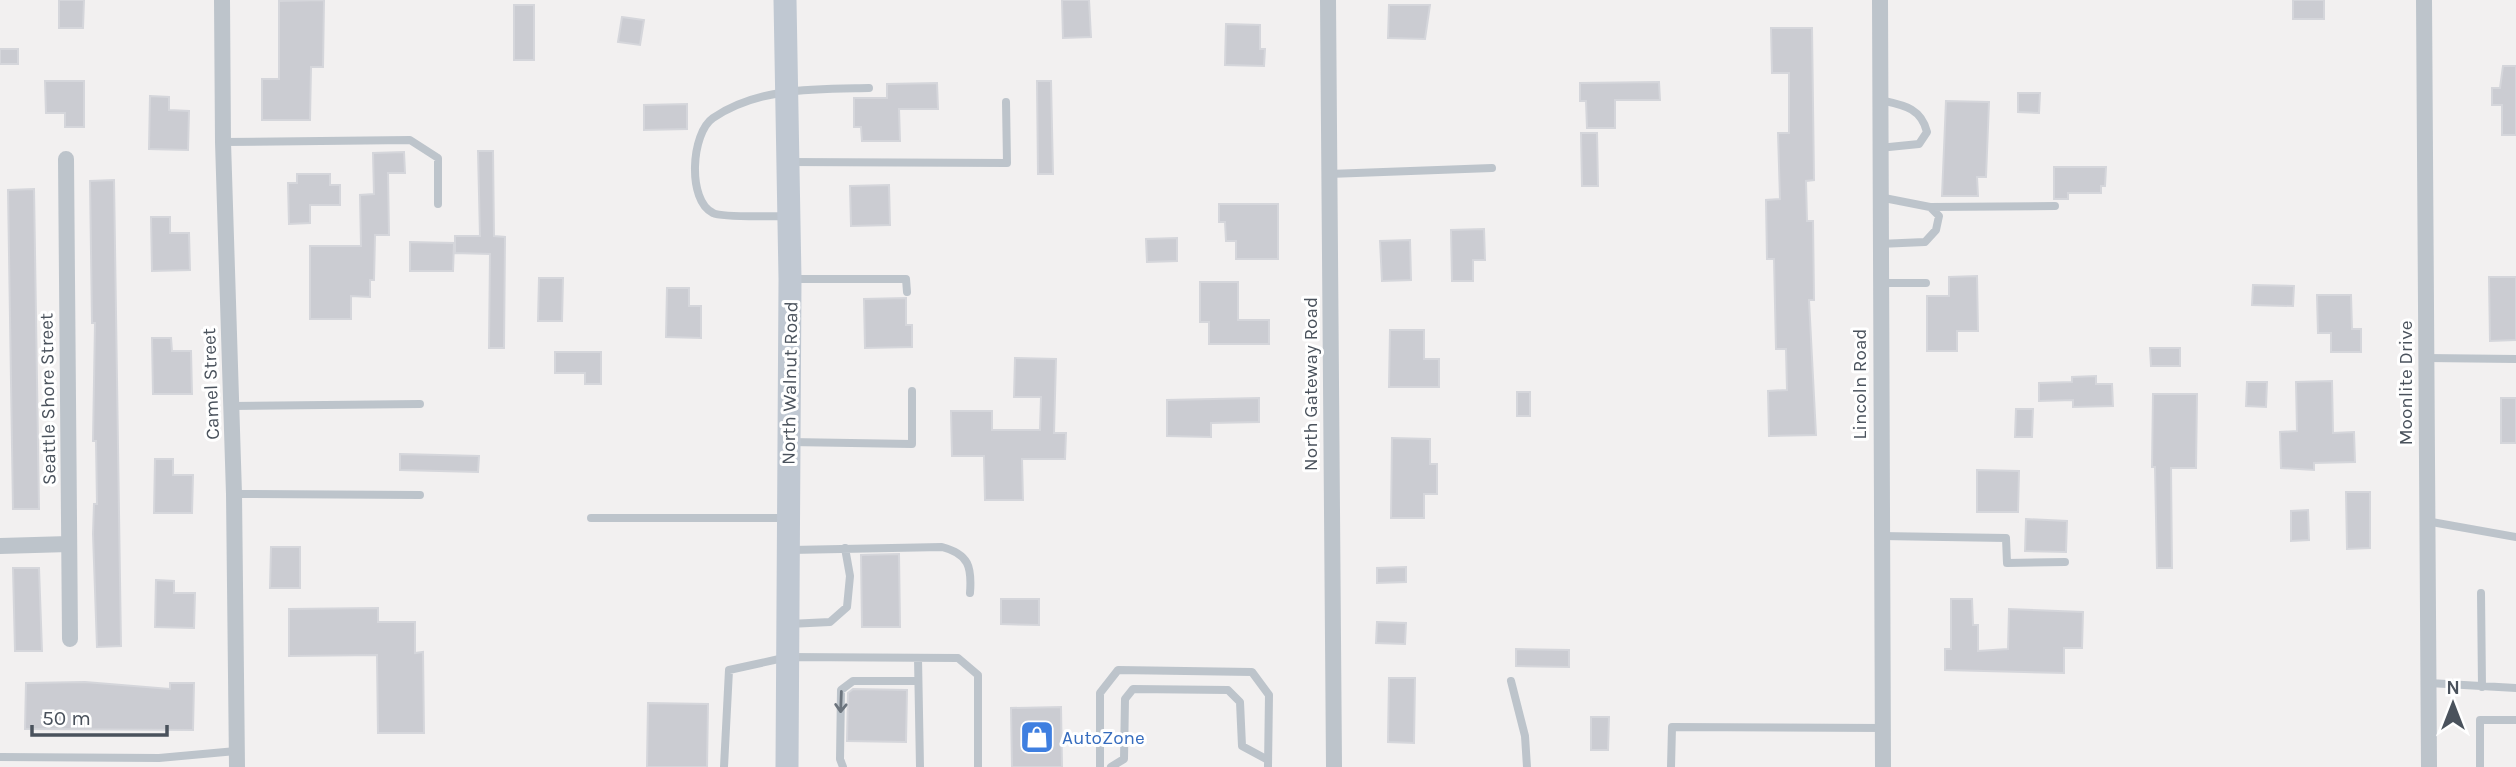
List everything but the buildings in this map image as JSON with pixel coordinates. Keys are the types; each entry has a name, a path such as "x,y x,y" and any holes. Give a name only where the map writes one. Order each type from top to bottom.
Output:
{"street":[{"name":"Camel Street","path":"222,0 223,142 234,494 236,759"},
{"name":"North Walnut Road","path":"785,0 790,216 787,767"},
{"name":"North Gateway Road","path":"1328,0 1334,767"},
{"name":"Lincoln Road","path":"1880,0 1879,283 1883,767"},
{"name":"Moonlite Drive","path":"2424,0 2429,767"},
{"name":"Seattle Shore Street","path":"66,159 70,639"},
{"path":"0,546 69,544"}],"lane":[{"path":"790,216 714,214 701,203 696,181 697,137 711,119 738,106 788,90 869,88"},
{"path":"1880,100 1917,111 1924,118 1927,132 1919,144 1880,148"},
{"path":"789,162 1007,163 1006,102"},
{"path":"223,142 410,140 438,158 438,204"},
{"path":"1329,174 1492,168"},
{"path":"1880,197 1930,207 2055,206"},
{"path":"1879,244 1925,242 1936,230 1939,216 1930,207"},
{"path":"790,279 906,279 907,292"},
{"path":"1879,283 1926,283"},
{"path":"2427,358 2516,359"},
{"path":"787,442 912,444 912,391"},
{"path":"232,406 421,404"},
{"path":"234,494 420,495"},
{"path":"591,518 788,518"},
{"path":"2426,521 2516,537"},
{"path":"1881,536 2006,538 2007,563 2065,562"},
{"path":"788,550 932,546 953,550 965,557 971,567 970,593"},
{"path":"788,624 830,622 848,607 850,576 845,548"},
{"path":"2481,593 2482,687"},
{"path":"724,767 729,670 788,657 958,658 978,675 978,767"},
{"path":"918,658 920,767"},
{"path":"1100,767 1100,694 1118,670 1252,672 1269,695 1268,763"},
{"path":"843,767 840,759 841,691 853,681 918,681"},
{"path":"1511,681 1525,736 1527,767"},
{"path":"2429,683 2516,688"},
{"path":"1111,767 1124,759 1125,699 1133,689 1228,691 1240,702 1242,746 1268,763"},
{"path":"2480,767 2480,720 2516,720"},
{"path":"1671,767 1672,727 1883,728"},
{"path":"0,757 236,759"}],"place":[{"name":"AutoZone","path":"1037,737"}]}
